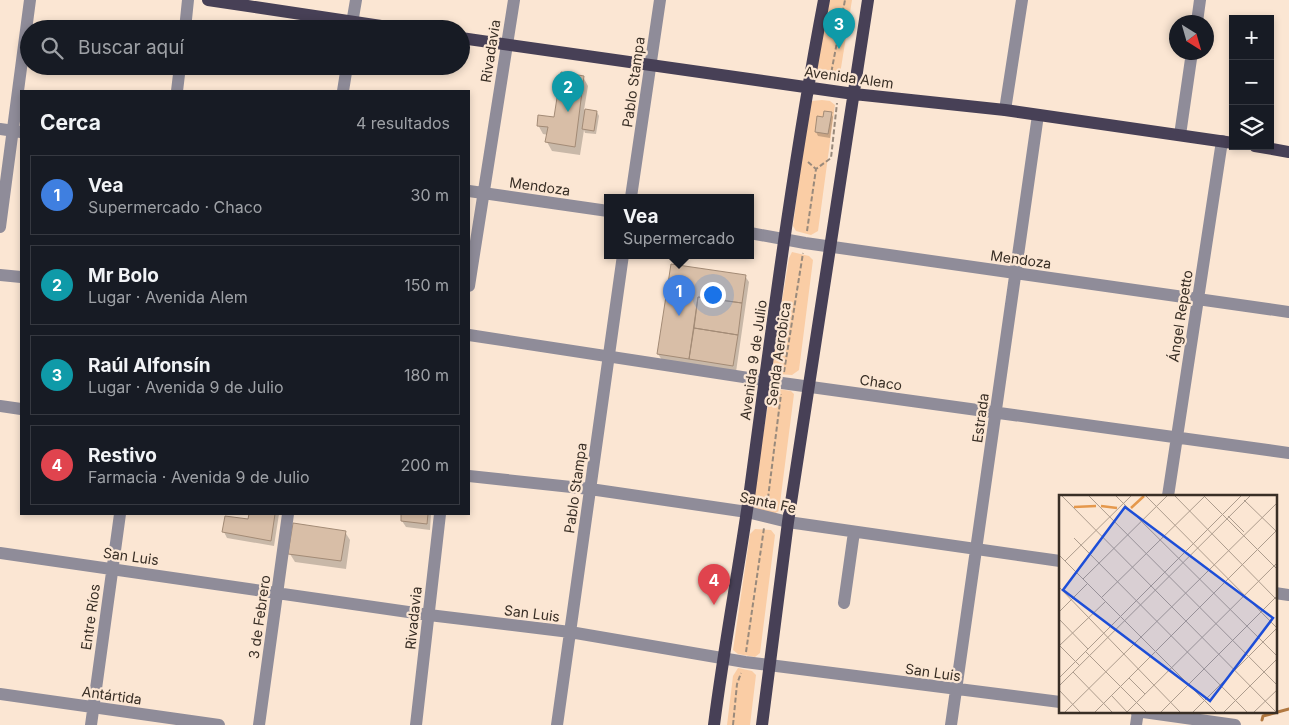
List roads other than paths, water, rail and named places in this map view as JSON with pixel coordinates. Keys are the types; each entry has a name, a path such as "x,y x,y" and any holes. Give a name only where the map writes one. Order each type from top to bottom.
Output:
{"main road":[{"path":"208,0 323,20"},
{"name":"Avenida 9 de Julio","path":"714,725 722,658 747,512 808,86 824,0"},
{"path":"762,725 788,522 810,387 828,246 868,0"},
{"name":"Avenida Alem","path":"470,39 854,94 1005,110 1228,142"},
{"path":"1274,149 1289,152"}],"street":[{"path":"28,20 30,0"},
{"path":"185,20 188,0"},
{"path":"353,20 356,0"},
{"name":"Rivadavia","path":"470,279 482,193 514,0"},
{"name":"Pablo Stampa","path":"631,194 660,0"},
{"path":"1005,110 1022,0"},
{"path":"1198,15 1200,0"},
{"path":"1180,134 1191,60"},
{"path":"21,90 23,75"},
{"path":"177,90 179,75"},
{"path":"343,90 346,75"},
{"path":"0,227 17,132 20,102"},
{"name":"Estrada","path":"951,725 978,550 995,414 1038,115"},
{"path":"0,129 17,132"},
{"name":"Ángel Repetto","path":"1168,495 1198,300 1228,142"},
{"name":"Mendoza","path":"470,191 604,210"},
{"name":"Mendoza","path":"754,234 1015,274 1289,312"},
{"name":"Pablo Stampa","path":"556,725 622,259"},
{"path":"0,275 20,277"},
{"name":"Chaco","path":"470,335 609,358 995,414 1177,436 1289,453"},
{"path":"0,406 20,409"},
{"name":"Santa Fe","path":"470,476 590,489 747,512 766,519 1059,562"},
{"name":"Entre Ríos","path":"91,725 120,515"},
{"name":"3 de Febrero","path":"259,725 288,515"},
{"name":"Rivadavia","path":"416,725 440,515"},
{"path":"844,603 854,532"},
{"name":"San Luis","path":"0,553 429,615 570,632 745,662 1059,702"},
{"path":"1276,593 1289,596"},
{"name":"Antártida","path":"0,694 219,725"},
{"path":"1136,725 1137,712"},
{"path":"1144,712 1235,725"}],"waterway":[{"path":"1262,720 1263,716 1289,709"}],"place":[{"name":"Raúl Alfonsín","path":"839,49"},
{"name":"Mr Bolo","path":"568,112"},
{"name":"Vea","path":"679,316"},
{"name":"Restivo","path":"714,605"}]}
